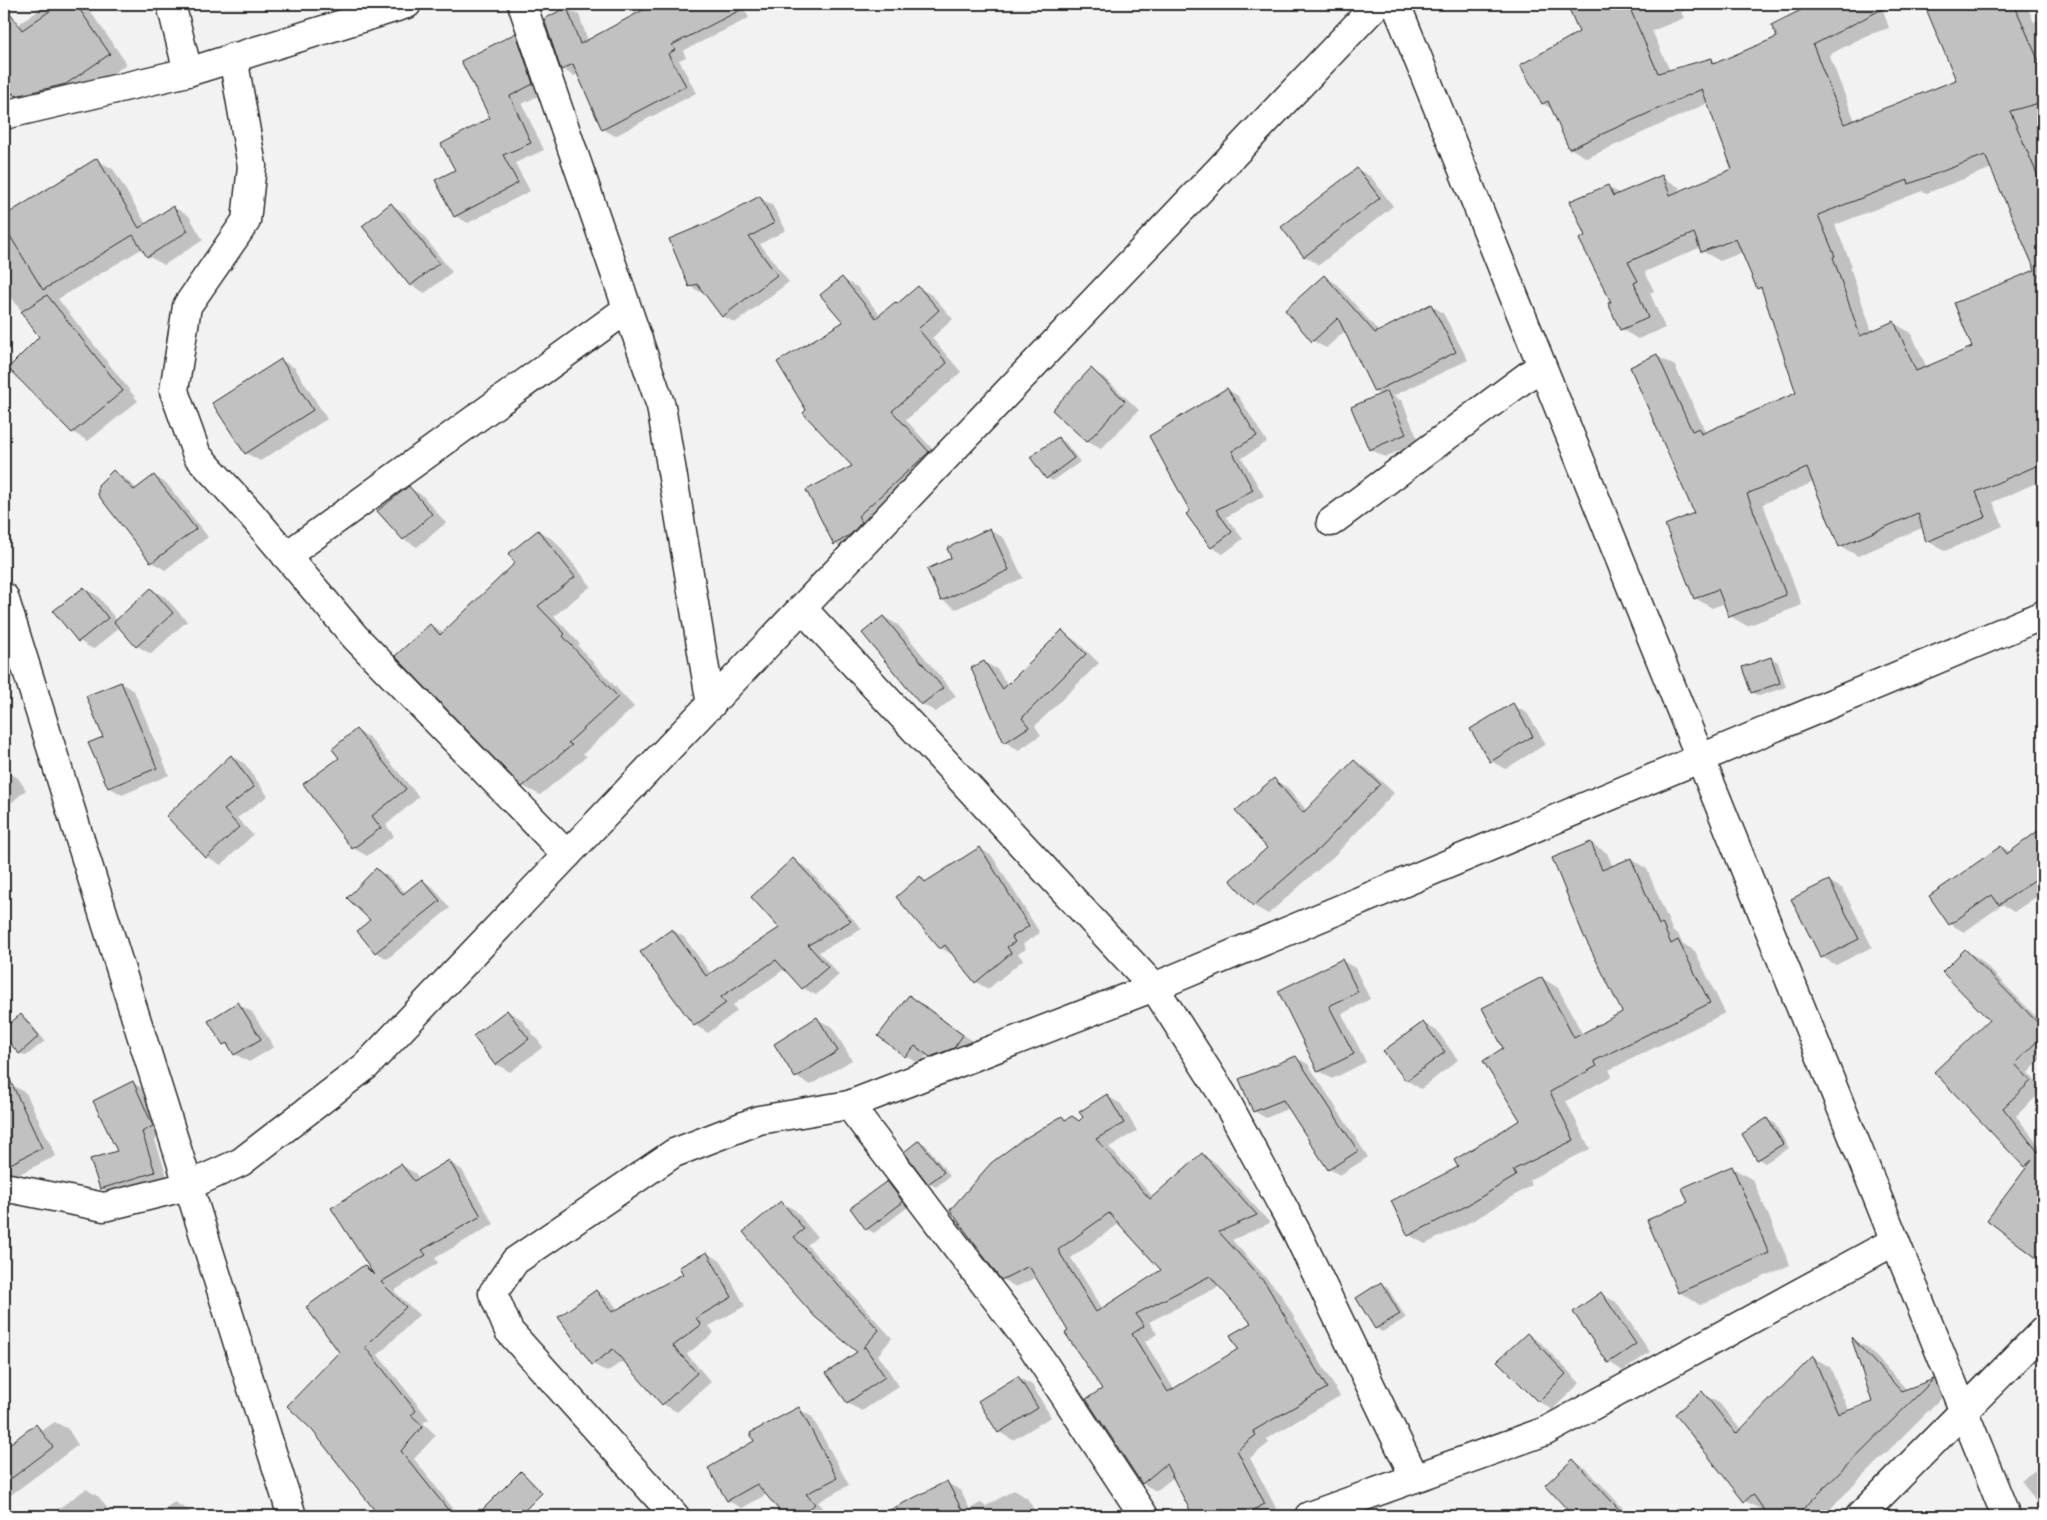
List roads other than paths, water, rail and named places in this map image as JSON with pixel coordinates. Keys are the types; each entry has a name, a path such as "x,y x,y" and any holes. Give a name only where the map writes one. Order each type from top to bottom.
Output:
{"street":[{"path":"171,4 188,72"},
{"path":"4,115 188,72 407,4"},
{"path":"522,4 661,406 710,705"},
{"path":"4,1187 104,1207 188,1186 241,1162 366,1066 1378,4"},
{"path":"1396,4 2006,1516"},
{"path":"234,57 252,166 246,221 186,306 174,391 196,455 355,637 567,855"},
{"path":"286,556 627,309"},
{"path":"1332,522 1541,366"},
{"path":"4,597 292,1516"},
{"path":"802,608 1154,987 1223,1095 1297,1233 1415,1478"},
{"path":"675,1516 509,1331 493,1293 515,1261 674,1153 760,1120 849,1105 1154,987 2043,615"},
{"path":"849,1105 1032,1346 1144,1516"},
{"path":"1309,1516 1546,1431 1895,1241"},
{"path":"1860,1516 2043,1331"}]}
